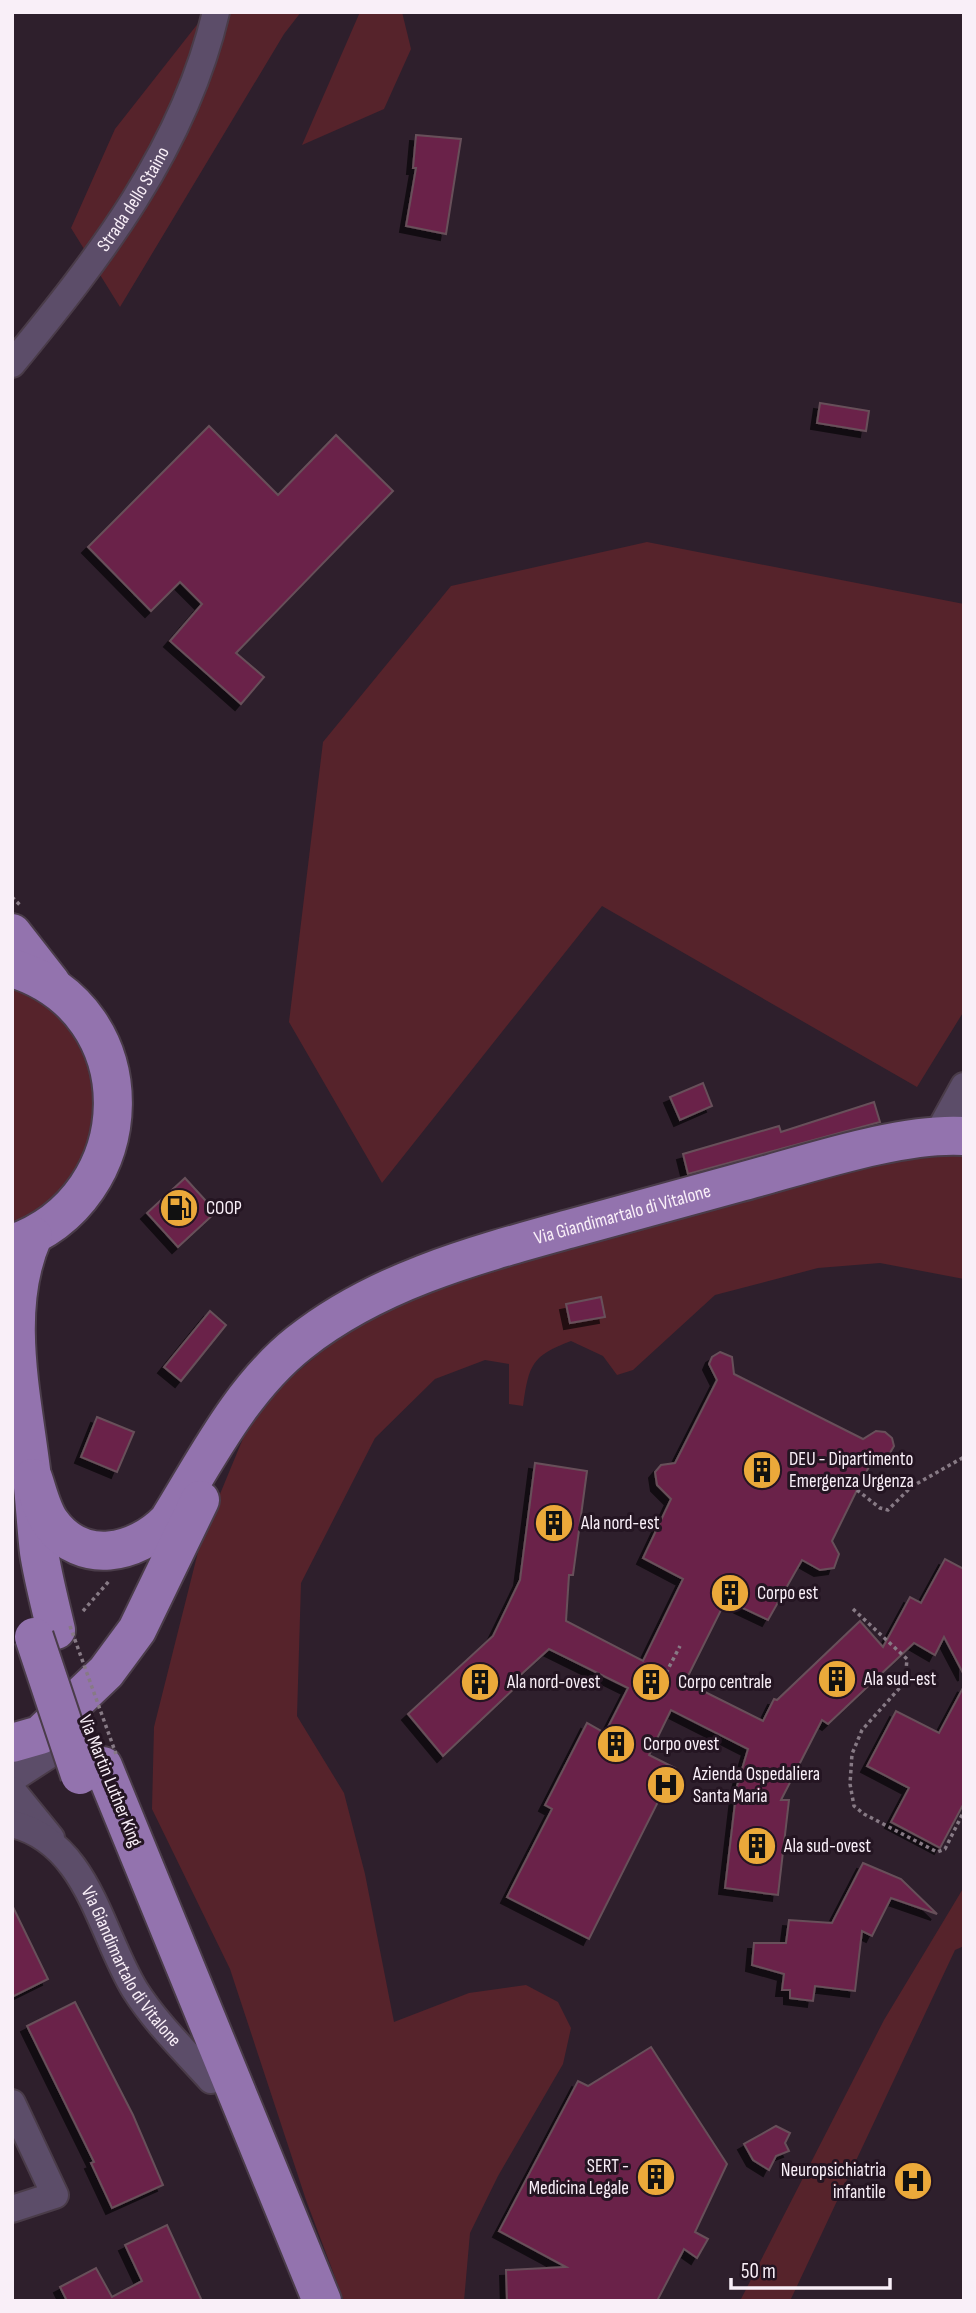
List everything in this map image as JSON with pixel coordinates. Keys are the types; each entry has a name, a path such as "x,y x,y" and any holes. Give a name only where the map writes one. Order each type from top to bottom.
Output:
{"main road":[{"path":"12,933 57,990 78,1009 94,1032 110,1070 115,1110 108,1150 91,1185 66,1215 23,1240"},
{"path":"12,968 57,990"},
{"name":"Via Giandimartalo di Vitalone","path":"298,1344 365,1300 416,1276 494,1249 834,1157 950,1135"},
{"name":"Via Martin Luther King","path":"23,1240 24,1255 14,1299 15,1354 33,1478 39,1552 53,1631"},
{"path":"33,1478 50,1522 68,1540 90,1549 112,1552 136,1546 154,1535 168,1521 233,1416 254,1389 298,1344"},
{"path":"12,1743 40,1735 106,1672 137,1630 179,1548 204,1489 298,1344"},
{"name":"Via Martin Luther King","path":"12,1525 53,1631 211,2080 299,2301"},
{"name":"Via Martin Luther King","path":"100,1765 322,2301"}],"street":[{"name":"Strada dello Staino","path":"12,364 63,302 139,197 207,48 216,12"},
{"path":"950,1135 964,1086"},
{"path":"12,1779 46,1757 120,1684 153,1627 165,1598 179,1548"},
{"name":"Via Giandimartalo di Vitalone","path":"12,1790 80,1876 134,1988 154,2017 211,2080"},
{"name":"Via Giandimartalo di Vitalone","path":"12,1824 25,1828 60,1849"},
{"path":"12,2103 55,2195 12,2209"}],"path":[{"path":"857,1490 880,1508 888,1510 911,1487 964,1457"},
{"path":"853,1609 907,1659 905,1682 862,1730 852,1754 850,1783 854,1806 937,1852 945,1849 964,1811"},
{"path":"53,1631 100,1765"},
{"path":"666,1673 680,1646"}],"shaded area":[{"path":"207,12 301,12 284,34 120,307 71,228 115,129"},
{"path":"360,12 402,12 411,49 384,109 302,145"},
{"path":"647,542 964,604 964,1011 917,1087 602,906 382,1183 289,1022 323,742 451,586"},
{"path":"12,988 38,1000 60,1018 76,1040 88,1065 94,1092 95,1120 90,1148 72,1183 49,1205 12,1227"},
{"path":"964,1154 964,1279 880,1263 818,1268 715,1295 633,1370 617,1375 603,1356 571,1341 547,1352 534,1364 527,1381 523,1406 509,1404 509,1364 485,1360 435,1379 375,1438 301,1583 297,1716 344,1793 365,1874 394,2022 469,1993 526,1985 558,2002 571,2028 563,2064 498,2176 470,2233 464,2301 344,2301 306,2200 230,1969 152,1809 154,1727 201,1540 256,1407 347,1330 565,1230 767,1175"},
{"path":"964,1887 964,1946 955,1950 790,2301 740,2301 884,2020"}],"building":[{"path":"416,135 461,139 446,234 406,226 416,168 413,168"},
{"path":"820,403 869,411 866,431 817,423"},
{"path":"209,426 278,495 336,435 393,491 236,653 264,677 241,704 170,641 202,604 180,582 151,611 88,547"},
{"path":"703,1083 712,1106 680,1120 670,1097"},
{"path":"874,1102 880,1122 688,1174 683,1154 779,1126 781,1132"},
{"path":"185,1178 216,1212 178,1247 147,1213"},
{"path":"601,1297 605,1317 570,1323 566,1304"},
{"path":"210,1311 226,1325 181,1381 164,1367"},
{"path":"720,1352 732,1357 734,1374 863,1439 876,1431 885,1432 892,1438 894,1446 887,1458 873,1459 857,1490 832,1541 839,1554 834,1568 820,1570 802,1560 768,1620 726,1600 685,1682 763,1721 774,1699 777,1700 860,1621 883,1647 910,1597 921,1603 945,1559 964,1569 964,1675 944,1637 935,1655 914,1643 828,1724 822,1720 781,1800 789,1800 778,1895 725,1888 737,1786 748,1749 671,1710 649,1755 675,1768 589,1939 507,1897 552,1809 545,1805 587,1723 605,1733 628,1688 549,1649 515,1680 519,1684 443,1756 408,1714 493,1636 520,1580 535,1463 587,1471 573,1575 569,1575 566,1621 643,1661 683,1579 643,1558 671,1499 657,1485 655,1472 661,1465 675,1463 717,1380 709,1364 712,1357"},
{"path":"97,1417 134,1432 117,1472 81,1457"},
{"path":"964,1686 964,1803 940,1848 891,1822 909,1788 867,1766 896,1711 939,1733"},
{"path":"863,1863 901,1879 937,1914 891,1898 872,1936 862,1931 855,1991 815,1986 813,2001 790,1998 790,1990 782,1990 784,1974 752,1965 754,1943 786,1943 789,1920 832,1923"},
{"path":"12,1905 48,1979 12,1997"},
{"path":"75,2002 133,2115 163,2185 112,2208 91,2163 94,2162 27,2026"},
{"name":"SERT - Medicina Legale","path":"651,2047 727,2164 695,2232 708,2239 697,2258 684,2249 657,2301 507,2301 506,2270 566,2267 499,2231 578,2081 588,2086"},
{"path":"776,2126 790,2133 785,2143 789,2151 776,2156 769,2170 753,2160 744,2144"},
{"path":"167,2225 202,2301 67,2301 60,2287 96,2268 112,2297 142,2281 125,2245"}],"place":[{"name":"COOP","path":"179,1208"},
{"name":"DEU - Dipartimento Emergenza Urgenza","path":"762,1470"},
{"name":"Ala nord-est","path":"554,1523"},
{"name":"Corpo est","path":"730,1593"},
{"name":"Ala sud-est","path":"837,1679"},
{"name":"Ala nord-ovest","path":"480,1682"},
{"name":"Corpo centrale","path":"651,1682"},
{"name":"Corpo ovest","path":"616,1744"},
{"name":"Azienda Ospedaliera Santa Maria","path":"666,1785"},
{"name":"Ala sud-ovest","path":"757,1846"},
{"name":"SERT - Medicina Legale","path":"656,2177"},
{"name":"Neuropsichiatria infantile","path":"913,2181"}]}
